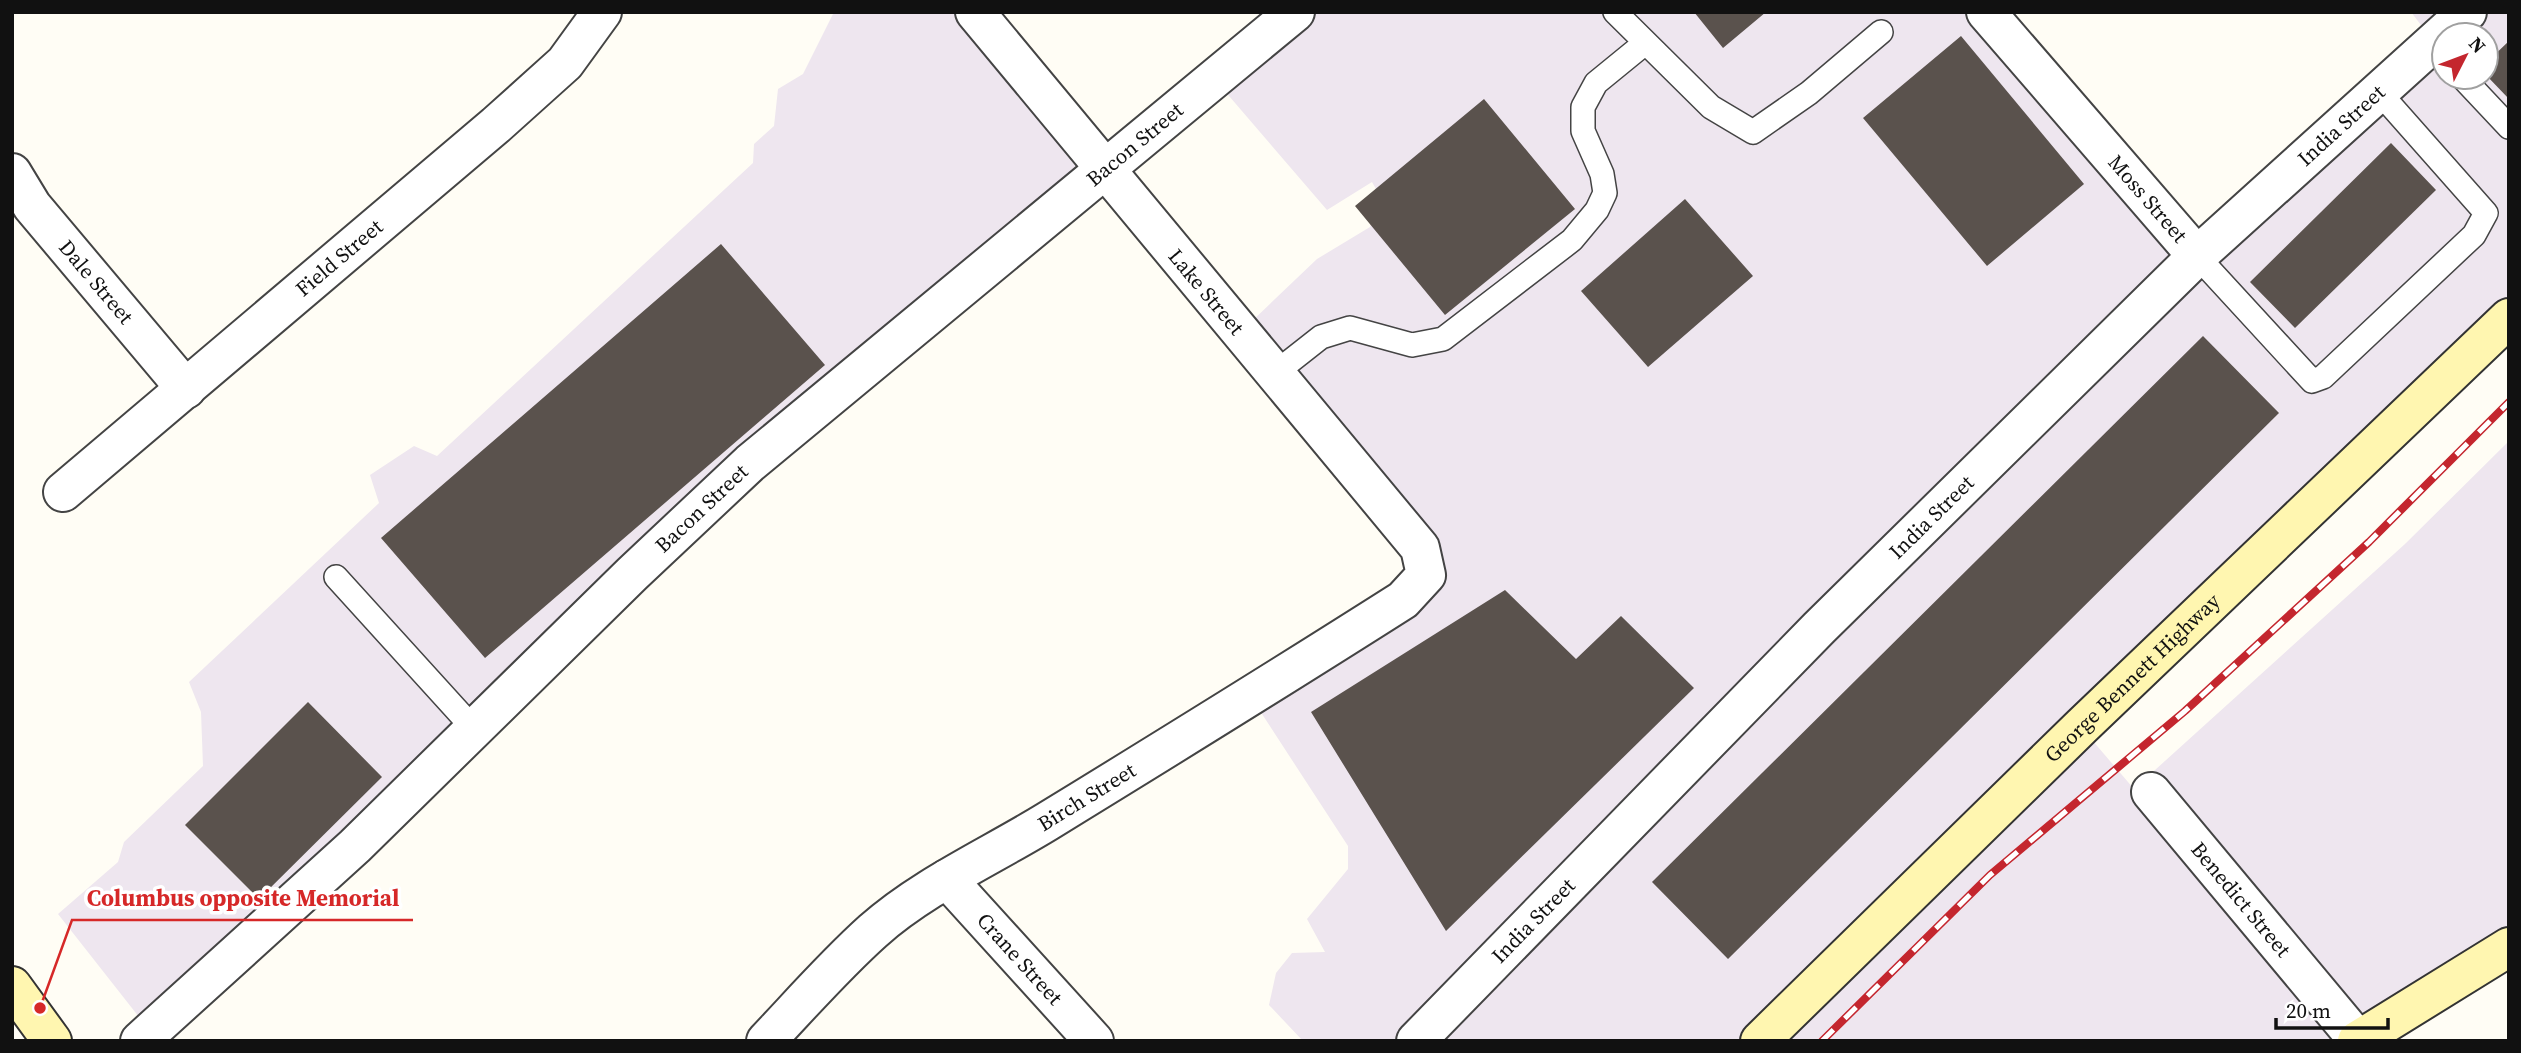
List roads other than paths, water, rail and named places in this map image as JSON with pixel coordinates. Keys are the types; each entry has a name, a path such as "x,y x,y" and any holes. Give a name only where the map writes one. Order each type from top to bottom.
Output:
{"main road":[{"name":"George Bennett Highway","path":"1760,1041 2082,726 2509,318"},
{"path":"2357,1040 2509,947"},
{"path":"18,1006 52,1041"}],"street":[{"name":"Field Street","path":"64,492 496,125 565,63 602,12"},
{"name":"Lake Street","path":"975,12 1104,171 1420,548 1426,575"},
{"name":"Bacon Street","path":"140,1041 355,846 750,463 1294,12"},
{"name":"Moss Street","path":"1986,12 2197,256"},
{"name":"India Street","path":"1416,1041 1819,628 2197,256 2430,43"},
{"name":"Dale Street","path":"12,173 32,206 186,389"},
{"name":"Birch Street","path":"766,1041 873,931 912,901 994,854 1403,600 1426,575"},
{"name":"Benedict Street","path":"2151,792 2357,1040"},
{"name":"Crane Street","path":"947,879 1094,1041"}],"lane":[{"path":"1615,12 1711,107 1754,132 1809,93 1881,32"},
{"path":"1274,374 1321,337 1350,328 1412,345 1443,339 1572,240 1597,210 1605,192 1602,174 1583,131 1583,107 1596,83 1645,43"},
{"path":"2475,91 2509,127"},
{"name":"Moss Street","path":"2197,256 2312,381 2323,377 2474,235 2486,213 2379,92"},
{"path":"336,577 474,729"}],"railway":[{"path":"1822,1041 1990,875 2185,711 2369,542 2509,402"}],"place":[{"name":"Columbus opposite Memorial","path":"40,1008"}]}
